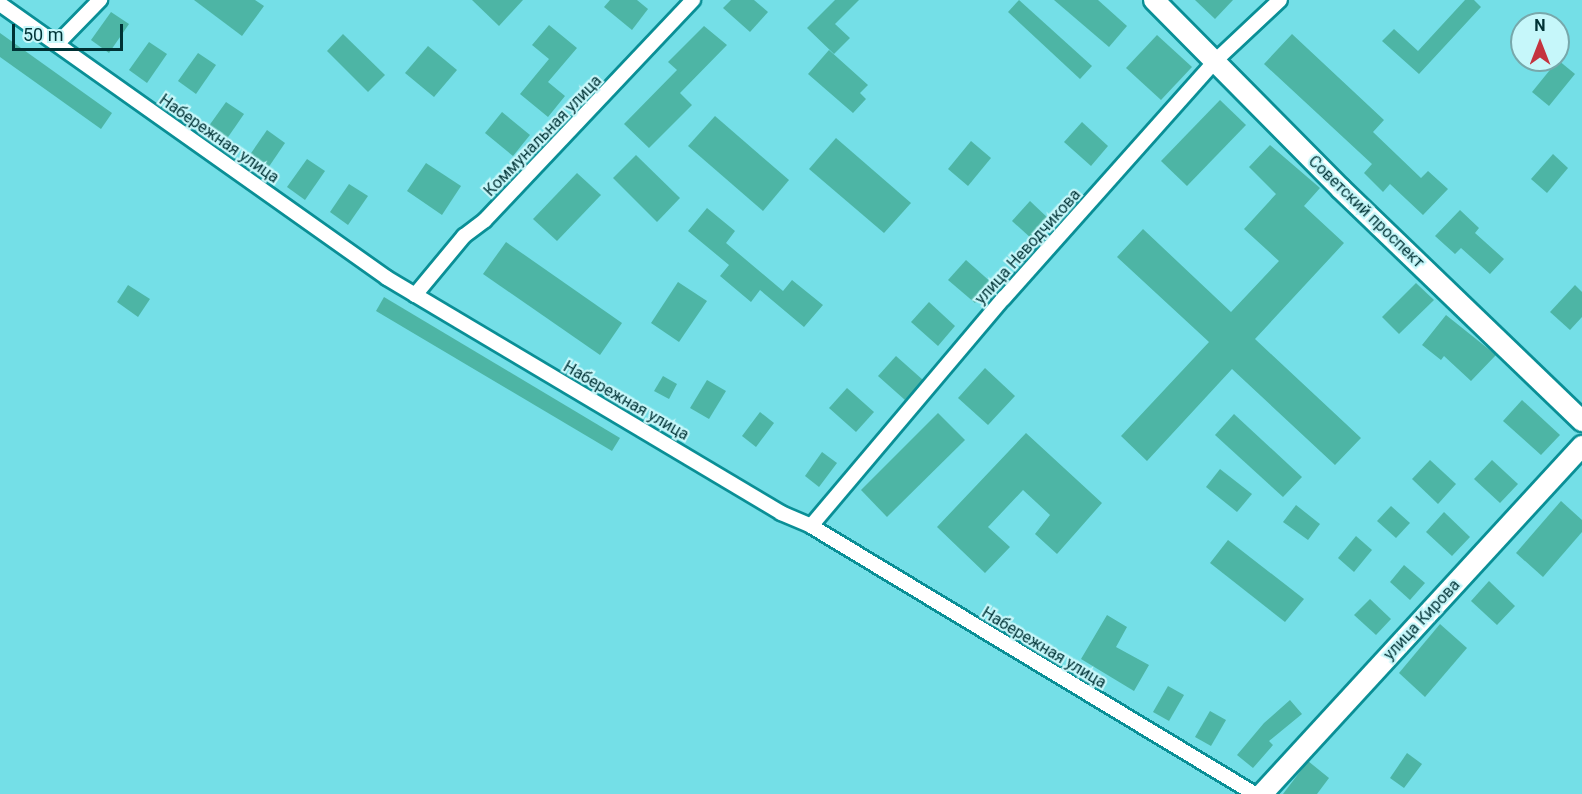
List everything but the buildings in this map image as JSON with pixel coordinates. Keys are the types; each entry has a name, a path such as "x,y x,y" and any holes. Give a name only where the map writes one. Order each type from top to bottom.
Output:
{"street":[{"path":"57,44 100,0"},
{"name":"Коммунальная улица","path":"415,295 464,236 485,220 693,0"},
{"name":"Советский проспект","path":"1154,0 1582,421"},
{"name":"улица Неводчикова","path":"811,526 1004,298 1215,61 1280,0"},
{"name":"Набережная улица","path":"0,4 415,295 782,513 811,526 1256,794"},
{"name":"улица Кирова","path":"1262,794 1582,446"}]}
